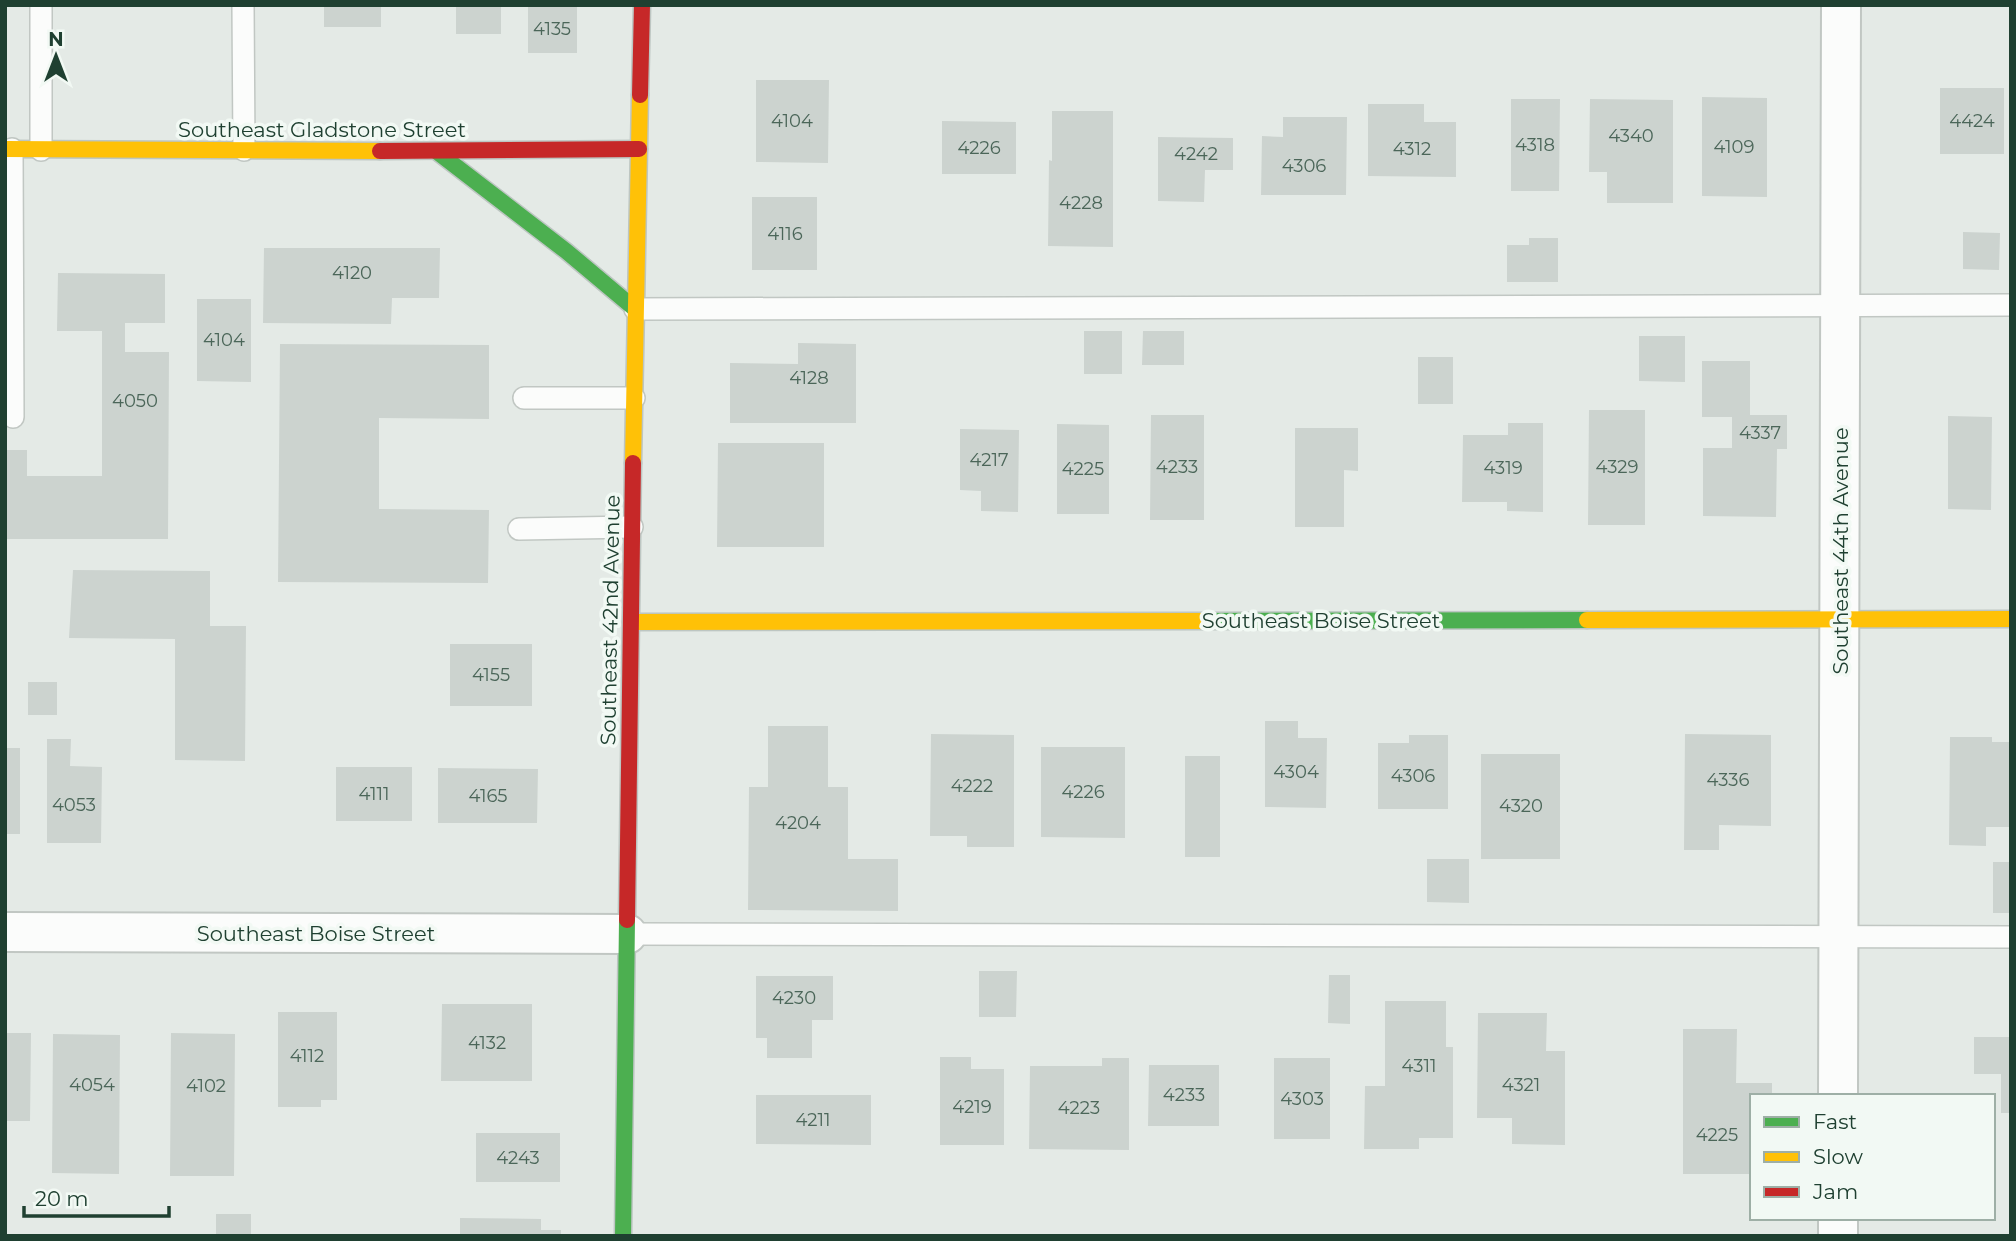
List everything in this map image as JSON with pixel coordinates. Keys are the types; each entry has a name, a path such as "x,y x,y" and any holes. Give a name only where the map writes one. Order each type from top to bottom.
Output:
{"street":[{"name":"Southeast 42nd Avenue","path":"623,1236 635,309 642,5"},
{"name":"Southeast 44th Avenue","path":"1838,1094 1841,5"},
{"name":"Southeast Gladstone Street","path":"9,149 639,149"},
{"path":"436,151 566,251 635,309"},
{"name":"Southeast Boise Street","path":"631,622 2011,619"},
{"name":"Southeast Boise Street","path":"5,932 627,934"}],"lane":[{"path":"41,5 41,150"},
{"path":"243,5 244,150"},
{"path":"9,149 13,417"},
{"path":"635,309 2011,305"},
{"path":"524,398 634,398"},
{"path":"519,529 632,527"},
{"path":"627,934 2011,937"}],"building":[{"path":"324,5 381,5 381,27 324,27"},
{"path":"456,5 501,5 501,34 456,34"},
{"path":"528,5 577,5 577,53 528,53"},
{"path":"756,80 829,80 828,163 756,162"},
{"path":"1940,88 2004,88 2004,154 1940,154"},
{"path":"1702,97 1767,98 1767,197 1702,196"},
{"path":"1511,99 1560,99 1559,191 1511,191"},
{"path":"1590,99 1673,100 1673,203 1607,203 1607,172 1589,172"},
{"path":"1368,104 1424,104 1424,122 1456,122 1456,177 1368,176"},
{"path":"1052,111 1113,111 1113,247 1048,246"},
{"path":"1283,117 1347,117 1346,195 1261,195 1262,136 1283,137"},
{"path":"942,121 1016,122 1016,174 942,174"},
{"path":"1158,137 1233,138 1233,170 1205,170 1204,202 1158,201"},
{"path":"752,197 817,197 817,270 752,270"},
{"path":"1963,232 2000,233 1999,270 1963,269"},
{"path":"1529,238 1558,238 1558,282 1507,282 1507,245 1529,245"},
{"path":"264,248 440,248 439,298 392,298 391,324 263,323"},
{"path":"58,273 165,274 165,323 125,323 125,352 169,352 168,539 5,539 5,450 27,450 27,476 102,476 102,331 57,331"},
{"path":"197,299 251,299 251,382 197,381"},
{"path":"1084,331 1122,331 1122,374 1084,374"},
{"path":"1143,331 1184,331 1184,365 1142,365"},
{"path":"1639,336 1685,336 1685,382 1639,381"},
{"path":"798,343 856,344 856,423 730,423 730,363 798,364"},
{"path":"280,344 489,345 489,419 379,418 379,509 489,510 488,583 278,582"},
{"path":"1418,357 1453,357 1453,404 1418,404"},
{"path":"1702,361 1750,361 1750,415 1787,415 1787,449 1777,449 1776,517 1703,516 1703,448 1732,448 1732,417 1702,417"},
{"path":"1589,410 1645,410 1645,525 1588,525"},
{"path":"1151,415 1204,415 1204,520 1150,520"},
{"path":"1948,416 1992,417 1991,510 1948,509"},
{"path":"1508,423 1543,423 1543,512 1507,511 1507,502 1462,502 1463,435 1508,435"},
{"path":"1057,424 1109,425 1109,514 1057,514"},
{"path":"1295,428 1358,428 1358,471 1344,470 1344,527 1295,527"},
{"path":"960,429 1019,430 1018,512 981,511 981,491 960,490"},
{"path":"718,443 824,443 824,547 717,547"},
{"path":"73,570 210,571 210,626 246,626 245,761 175,760 175,639 69,638"},
{"path":"450,644 532,644 532,706 450,706"},
{"path":"28,682 57,682 57,715 28,715"},
{"path":"1265,721 1298,721 1298,738 1327,738 1326,808 1265,807"},
{"path":"768,726 828,726 828,787 848,787 848,859 898,859 898,911 748,910 749,787 768,787"},
{"path":"931,734 1014,735 1014,847 967,847 967,836 930,836"},
{"path":"1685,734 1771,735 1771,826 1719,825 1719,850 1684,850"},
{"path":"1409,735 1448,735 1448,809 1378,809 1378,743 1409,743"},
{"path":"1950,737 1992,737 1992,742 2011,742 2011,827 1986,827 1986,846 1949,845"},
{"path":"47,739 71,739 70,766 102,767 101,843 47,843"},
{"path":"1041,747 1125,747 1125,838 1041,837"},
{"path":"5,748 20,748 20,834 5,834"},
{"path":"1481,754 1560,754 1560,859 1481,859"},
{"path":"1185,756 1220,756 1220,857 1185,857"},
{"path":"336,767 412,767 412,821 336,821"},
{"path":"438,768 538,769 537,823 438,823"},
{"path":"1427,859 1469,859 1469,903 1427,902"},
{"path":"1993,862 2011,862 2011,913 1993,913"},
{"path":"979,971 1017,971 1016,1017 979,1017"},
{"path":"1329,975 1350,975 1350,1024 1328,1023"},
{"path":"756,976 833,976 833,1020 812,1020 812,1058 767,1058 767,1038 756,1038"},
{"path":"1385,1001 1446,1001 1446,1047 1453,1047 1453,1138 1419,1138 1419,1149 1364,1149 1365,1086 1385,1086"},
{"path":"442,1004 532,1004 532,1081 441,1081"},
{"path":"278,1012 337,1012 337,1100 321,1100 321,1107 278,1107"},
{"path":"1478,1013 1547,1013 1546,1051 1565,1051 1565,1145 1512,1144 1512,1118 1477,1118"},
{"path":"1683,1029 1737,1029 1736,1083 1772,1083 1772,1094 1750,1094 1750,1174 1683,1174"},
{"path":"5,1033 31,1033 30,1121 5,1121"},
{"path":"171,1033 235,1034 234,1176 170,1176"},
{"path":"53,1034 120,1035 119,1174 52,1173"},
{"path":"1974,1037 2011,1037 2011,1113 2001,1113 2001,1074 1974,1074"},
{"path":"940,1057 971,1057 971,1069 1004,1069 1004,1145 940,1145"},
{"path":"1102,1058 1129,1058 1129,1150 1029,1149 1030,1066 1102,1066"},
{"path":"1274,1058 1330,1058 1330,1139 1274,1139"},
{"path":"1149,1065 1219,1065 1219,1126 1148,1126"},
{"path":"756,1095 871,1095 871,1145 756,1144"},
{"path":"476,1133 560,1133 560,1182 476,1182"},
{"path":"216,1214 251,1214 251,1236 216,1236"},
{"path":"460,1218 541,1219 541,1230 561,1230 561,1236 460,1236"}],"traffic: fast":[{"path":"436,151 566,251 635,309"},
{"path":"1205,621 1587,620"},
{"path":"623,1236 627,920"}],"traffic: slow":[{"path":"633,463 640,95"},
{"path":"5,149 380,151"},
{"path":"1587,620 2011,619"},
{"path":"631,622 1205,621"}],"traffic: jam":[{"path":"640,95 642,5"},
{"path":"380,151 639,149"},
{"path":"627,920 633,463"}]}
